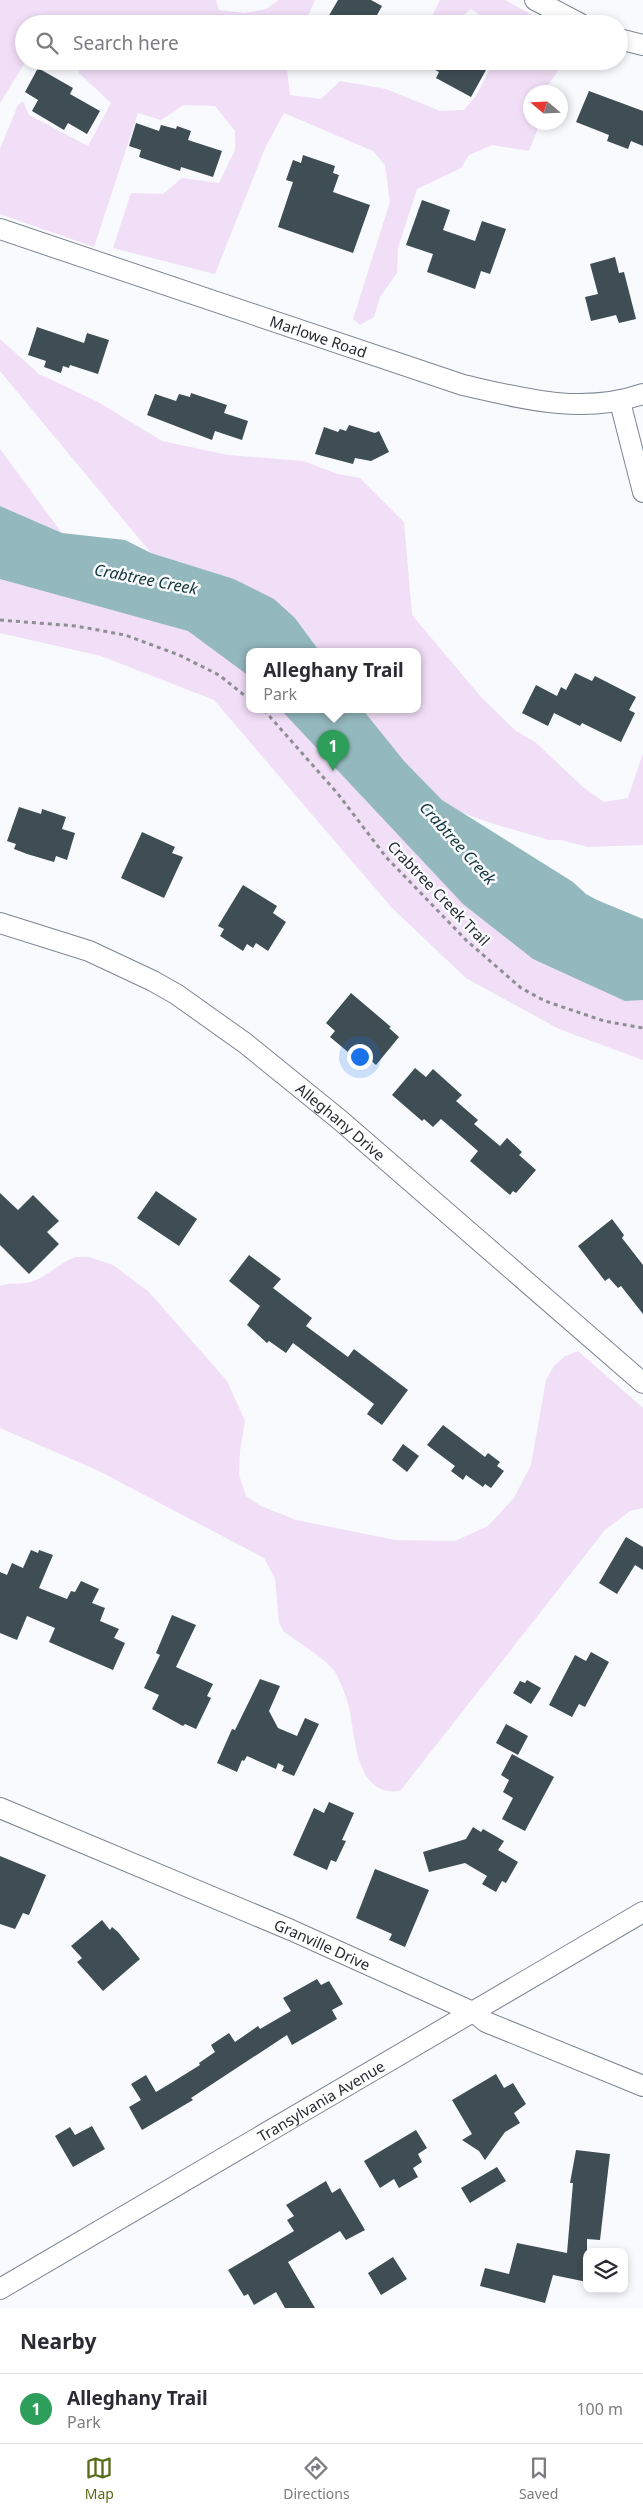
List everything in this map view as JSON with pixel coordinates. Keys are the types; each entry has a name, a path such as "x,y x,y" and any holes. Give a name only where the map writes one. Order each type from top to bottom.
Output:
{"street":[{"path":"535,0 564,15"},
{"path":"628,41 643,45"},
{"name":"Marlowe Road","path":"0,229 464,385 537,402 580,406 620,402 643,394"},
{"path":"620,402 643,492"},
{"name":"Alleghany Drive","path":"0,923 89,951 153,981 176,994 245,1043 340,1120 643,1383"},
{"name":"Granville Drive","path":"0,1808 291,1930 475,2012 486,2022 643,2086"},
{"name":"Transylvania Avenue","path":"0,2289 643,1912"}],"path":[{"path":"0,620 76,626 124,635 179,655 211,671 246,696"},
{"name":"Crabtree Creek Trail","path":"267,713 338,794 386,857 467,941 521,988 545,1001 604,1021 643,1028"}],"shaded area":[{"path":"0,0 216,0 219,10 245,13 266,9 279,0 315,0 308,15 15,15 15,70 20,70 0,103"},
{"path":"440,0 505,0 532,15 480,15 471,9 464,15 432,15"},
{"path":"79,70 287,70 290,95 321,99 340,81 386,89 440,111 464,110 476,96 489,70 559,70 548,85 523,85 523,130 537,130 529,151 492,145 469,155 461,168 417,189 398,248 397,273 380,297 374,317 360,325 353,319 390,202 385,165 373,151 284,113 265,148 215,274 113,248 131,193 163,194 182,178 219,183 235,150 235,131 215,106 184,105 161,120 138,113 94,247 0,214 0,149 18,105 23,101 29,115 88,146 111,103 79,73"},
{"path":"0,339 39,374 98,402 162,441 228,455 303,461 338,474 360,478 404,522 412,615 481,697 516,731 535,742 583,787 604,802 628,798 643,753 643,845 588,847 561,840 549,840 482,820 448,805 421,781 365,713 421,713 421,648 317,648 295,618 234,579 151,553 0,371"},
{"path":"0,449 62,533 0,506"},
{"path":"0,548 246,651 246,713 339,713 456,842 643,950 643,1060 559,1029 466,978 392,908 214,700 101,656 0,633"},
{"path":"75,1257 89,1257 113,1265 149,1292 227,1381 245,1421 240,1451 239,1475 246,1496 261,1506 296,1520 395,1540 455,1541 488,1526 514,1498 531,1465 546,1380 554,1366 565,1356 578,1351 643,1408 643,1508 630,1511 605,1530 400,1791 385,1790 374,1785 366,1775 356,1749 349,1707 339,1680 332,1667 284,1632 279,1623 275,1578 264,1558 99,1471 0,1428 0,1286 31,1282"}],"water":[{"name":"Crabtree Creek","path":"0,506 62,533 125,540 151,553 234,579 274,599 295,618 317,648 246,648 246,674 188,631 0,579"},
{"name":"Crabtree Creek","path":"284,713 365,713 404,761 442,800 573,882 586,894 643,919 643,1000 625,1001 533,959 463,904"}],"building":[{"path":"338,0 371,0 382,6 377,15 329,15"},
{"path":"37,70 42,70 73,88 70,94 100,111 87,134 68,123 64,130 32,111 38,100 25,92"},
{"path":"435,70 486,70 471,97 436,78 439,72"},
{"path":"589,91 643,111 643,146 631,141 628,149 607,141 609,135 576,122"},
{"path":"136,123 159,131 161,125 176,129 177,126 191,131 188,140 222,151 213,177 181,167 180,171 139,157 141,150 129,146"},
{"path":"303,155 335,166 333,173 339,175 333,192 370,205 353,253 278,227 293,182 286,180 293,160 301,163"},
{"path":"422,200 450,210 443,230 475,241 482,221 506,229 490,274 481,271 475,289 427,272 433,254 406,245"},
{"path":"615,257 619,273 624,272 636,319 619,323 616,315 591,321 585,297 598,294 590,264"},
{"path":"37,327 84,343 87,333 109,340 98,374 70,365 69,368 63,366 61,373 44,367 46,361 28,355"},
{"path":"191,393 227,405 224,413 248,421 242,440 215,431 212,440 147,415 155,394 176,401 179,394 190,397"},
{"path":"349,425 375,433 379,431 389,452 371,461 355,458 353,464 315,454 324,427 338,432 340,429 346,431"},
{"path":"575,673 592,681 595,676 636,697 629,710 635,713 621,742 582,723 580,726 554,713 548,726 522,713 536,685 557,696 561,687 566,690"},
{"path":"19,807 41,814 42,809 66,817 62,829 75,833 67,860 56,856 54,862 14,849 16,844 7,841"},
{"path":"142,832 175,847 172,853 183,857 164,898 121,878"},
{"path":"243,885 277,906 273,913 286,922 268,951 256,943 253,948 247,944 243,951 220,936 224,929 218,926"},
{"path":"351,993 391,1027 389,1028 399,1037 376,1065 366,1056 360,1062 330,1037 335,1031 326,1023"},
{"path":"415,1068 426,1077 433,1069 462,1095 456,1101 478,1120 474,1124 500,1146 507,1138 522,1152 519,1155 536,1170 516,1193 513,1191 510,1195 470,1161 478,1151 441,1119 433,1127 424,1119 422,1121 392,1095"},
{"path":"156,1191 197,1219 179,1246 137,1218"},
{"path":"0,1193 18,1210 33,1195 59,1221 47,1232 59,1244 29,1274 0,1245"},
{"path":"612,1219 624,1235 622,1238 643,1265 643,1314 621,1286 618,1288 609,1278 605,1281 578,1246"},
{"path":"249,1255 281,1279 273,1288 312,1318 306,1326 348,1357 354,1349 408,1390 382,1425 367,1414 374,1404 293,1343 286,1353 269,1341 267,1343 247,1325 260,1306 229,1281"},
{"path":"443,1425 485,1457 488,1453 500,1462 497,1466 504,1471 491,1488 485,1484 483,1487 466,1475 463,1480 451,1471 455,1466 427,1445"},
{"path":"403,1444 419,1456 407,1472 392,1460"},
{"path":"626,1537 643,1547 643,1570 635,1565 617,1594 599,1583"},
{"path":"31,1550 38,1553 39,1550 53,1555 39,1588 67,1599 71,1591 75,1592 81,1581 99,1589 92,1603 105,1608 100,1621 119,1629 114,1638 125,1643 113,1670 49,1642 55,1628 27,1616 17,1640 0,1633 0,1572 7,1575 12,1563 23,1568"},
{"path":"172,1615 196,1625 176,1667 213,1684 207,1696 211,1698 196,1729 185,1724 183,1726 152,1709 159,1695 144,1688 160,1655 156,1653"},
{"path":"591,1652 609,1662 585,1707 579,1704 572,1717 549,1705 575,1655 586,1661"},
{"path":"260,1679 280,1686 269,1711 278,1728 297,1736 305,1718 319,1724 294,1776 282,1771 284,1766 278,1763 276,1769 247,1756 244,1761 242,1760 237,1772 217,1763 232,1729 235,1730"},
{"path":"527,1680 541,1688 531,1704 513,1693 520,1681 525,1683"},
{"path":"506,1724 528,1736 518,1755 496,1743"},
{"path":"512,1754 554,1777 525,1831 502,1819 513,1798 503,1792 509,1780 501,1775"},
{"path":"329,1802 354,1813 342,1840 346,1841 336,1862 331,1860 327,1870 293,1855 314,1808 324,1813"},
{"path":"473,1827 481,1832 483,1829 504,1841 498,1850 518,1862 506,1883 502,1881 496,1892 482,1884 487,1876 465,1863 429,1872 423,1852 466,1839"},
{"path":"0,1856 46,1875 29,1915 23,1913 15,1929 0,1924"},
{"path":"375,1869 429,1890 405,1947 389,1940 392,1934 356,1918"},
{"path":"102,1920 110,1930 112,1927 118,1932 140,1959 103,1991 77,1962 82,1958 71,1946"},
{"path":"317,1979 321,1985 329,1981 343,2004 332,2010 337,2019 292,2045 287,2035 191,2098 193,2100 142,2130 129,2107 141,2100 131,2084 146,2075 156,2092 200,2065 199,2063 215,2052 211,2045 229,2033 235,2042 258,2026 260,2029 291,2011 283,1998"},
{"path":"496,2074 504,2088 513,2083 526,2104 514,2113 520,2123 505,2132 485,2160 479,2151 462,2140 472,2134 452,2100"},
{"path":"92,2126 105,2149 73,2167 55,2136 70,2127 75,2135"},
{"path":"416,2130 427,2148 418,2154 422,2162 413,2168 418,2177 399,2188 394,2179 380,2188 364,2161"},
{"path":"576,2150 610,2154 600,2240 587,2239 587,2248 583,2248 583,2281 553,2275 545,2303 480,2286 485,2268 509,2274 517,2243 567,2253 573,2183 570,2183"},
{"path":"497,2167 506,2181 470,2203 461,2188"},
{"path":"326,2181 332,2193 340,2188 365,2230 346,2240 340,2231 288,2262 315,2308 285,2308 276,2292 254,2305 248,2294 244,2296 228,2270 294,2231 287,2220 294,2216 286,2205"},
{"path":"393,2257 407,2279 381,2295 368,2273"}],"place":[{"name":"Alleghany Trail","path":"333,771"}]}
